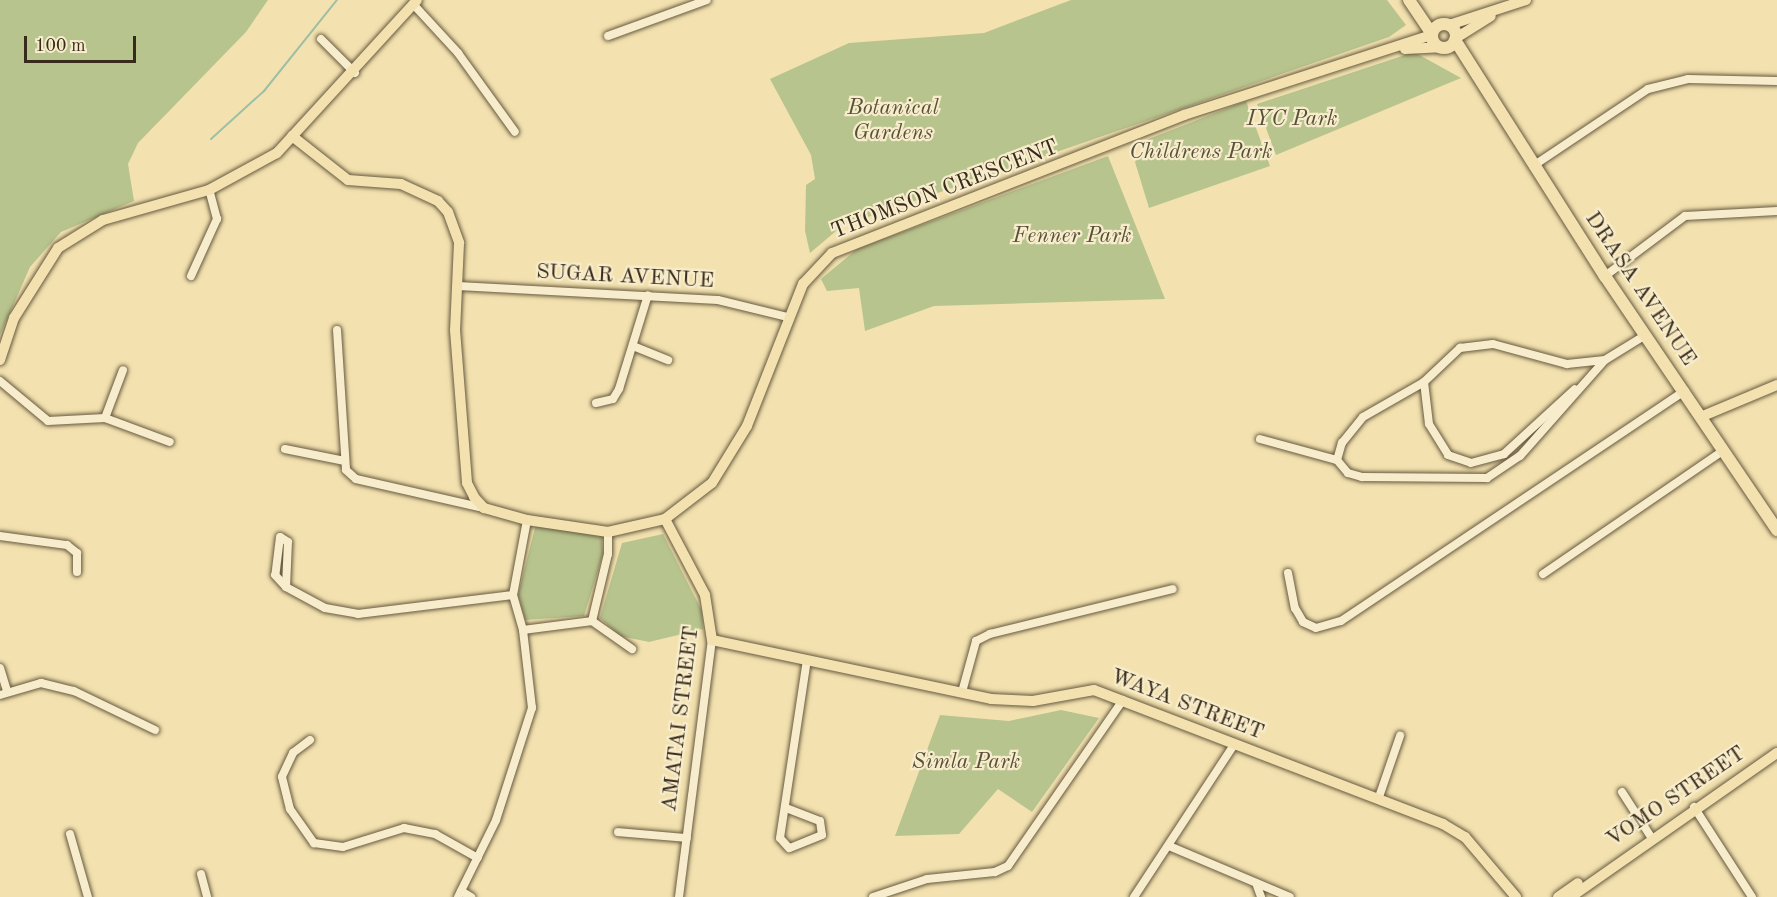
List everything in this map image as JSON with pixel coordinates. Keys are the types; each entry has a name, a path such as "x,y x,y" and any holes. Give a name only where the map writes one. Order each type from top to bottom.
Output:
{"highway":[{"path":"1410,0 1445,24 1431,34 1410,0"},
{"name":"DRASA AVENUE","path":"1445,24 1533,166 1644,336 1703,416 1777,530"},
{"name":"DRASA AVENUE","path":"1431,34 1441,48 1473,69"},
{"path":"1441,48 1455,39"}],"main road":[{"path":"1455,39 1505,9 1526,0"},
{"path":"0,360 14,318 58,248 103,220 209,190 277,153 355,73 415,2"},
{"path":"1445,24 1505,9"},
{"name":"THOMSON CRESCENT","path":"484,508 527,520 608,532 665,519 712,483 733,456 787,317 812,269 847,244 1117,145 1184,115 1396,50 1431,34"},
{"name":"THOMSON CRESCENT","path":"1396,50 1441,48"},
{"path":"292,136 348,180 401,184 438,201 459,243 455,330 467,483 484,508"},
{"path":"1703,416 1777,385"},
{"name":"AMATAI STREET","path":"665,519 705,595 712,640"},
{"name":"WAYA STREET","path":"712,640 962,692 1033,700 1094,690 1234,745 1379,797 1465,837 1512,894"},
{"name":"VOMO STREET","path":"1558,897 1598,874 1777,753"},
{"name":"VOMO STREET","path":"1571,897 1598,874"}],"street":[{"path":"609,36 707,0"},
{"path":"415,2 458,53 515,132"},
{"path":"321,39 355,73"},
{"path":"1533,166 1648,88 1688,80 1777,81"},
{"path":"191,276 217,219 209,190"},
{"path":"1605,276 1685,216 1777,211"},
{"name":"SUGAR AVENUE","path":"458,286 648,295 738,303 787,317"},
{"path":"596,403 616,396 648,295"},
{"path":"337,330 345,461 356,479 484,508"},
{"path":"1424,382 1429,424 1448,454 1471,463 1504,454 1605,360 1644,336"},
{"path":"1337,460 1342,443 1363,417 1424,382 1445,357 1477,344 1567,364 1605,360"},
{"path":"633,346 668,360"},
{"path":"105,418 123,370"},
{"path":"0,381 48,421 105,418 170,442"},
{"path":"1260,439 1337,460 1348,473 1390,482 1487,478 1520,456 1575,389"},
{"path":"1288,573 1294,608 1303,622 1316,628 1341,621 1684,391"},
{"path":"285,449 345,461"},
{"path":"1543,574 1724,450"},
{"path":"471,897 459,894 478,858 506,793 532,708 523,630 513,595 527,520"},
{"path":"592,621 608,554 608,532"},
{"path":"0,536 67,545 77,553 77,572"},
{"path":"286,587 288,542 280,537 275,575 286,587 325,608 358,614 513,595"},
{"path":"962,692 976,641 990,634 1173,589"},
{"path":"523,630 592,621 632,649"},
{"name":"AMATAI STREET","path":"680,897 712,640"},
{"path":"786,808 820,821 822,835 785,847 780,838 807,660"},
{"path":"0,668 4,693 41,683 74,691 154,730"},
{"path":"873,897 927,879 995,872 1008,866 1124,700"},
{"path":"1379,797 1400,736"},
{"path":"310,740 293,753 282,777 290,809 314,843 343,847 404,828 435,834 478,858"},
{"path":"1134,897 1234,745"},
{"path":"1622,792 1651,837"},
{"path":"1694,807 1752,897"},
{"path":"618,832 687,838"},
{"path":"70,834 88,897"},
{"path":"1168,846 1290,897"},
{"path":"201,874 207,897"},
{"path":"1256,883 1261,897"}],"green space":[{"path":"0,0 268,0 246,32 138,143 128,164 134,201 61,232 30,267 0,335"},
{"name":"Botanical Gardens","path":"1071,0 1387,0 1406,25 1389,37 842,226 810,253 805,231 806,185 815,179 811,155 770,79 849,43 984,33"},
{"name":"IYC Park","path":"1414,52 1461,78 1276,155 1257,104"},
{"name":"Childrens Park","path":"1246,101 1270,166 1149,208 1135,162 1146,140"},
{"name":"Fenner Park","path":"1108,156 1165,299 934,306 865,331 859,288 827,291 821,279 857,249"},
{"path":"538,516 601,531 603,554 584,616 525,620 518,595"},
{"path":"663,534 702,611 703,629 649,642 620,636 600,618 622,543"},
{"name":"Simla Park","path":"1061,710 1099,718 1032,812 998,789 959,834 895,836 940,715 1009,721"}],"waterway":[{"path":"211,139 264,91 337,0"}]}
